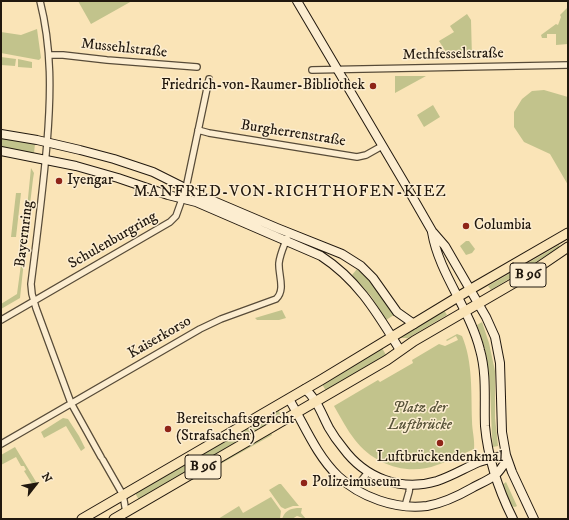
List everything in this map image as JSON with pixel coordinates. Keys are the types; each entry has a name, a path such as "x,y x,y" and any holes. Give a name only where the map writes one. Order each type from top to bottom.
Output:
{"main road":[{"name":"B 96","path":"82,519 289,399 471,289 567,237"},
{"name":"B 96","path":"114,519 387,360 400,350 524,277 568,247"}],"street":[{"name":"Bayernring","path":"40,1 48,36 50,55 50,84 46,159 31,284 34,301 71,403 124,495 126,512"},
{"path":"297,1 432,231 445,246 471,289 495,337 500,363 502,432 506,457 534,519"},
{"name":"Mussehlstraße","path":"50,55 197,67"},
{"name":"Methfesselstraße","path":"338,70 568,64"},
{"path":"312,70 338,70"},
{"name":"Schulenburgring","path":"1,320 170,222 176,216 186,188 209,79"},
{"name":"Burgherrenstraße","path":"198,130 358,157 366,155 382,146"},
{"path":"1,134 47,142 80,150 153,172 287,237 321,256 346,275 370,302 400,350"},
{"path":"1,151 46,159 98,172 196,202 287,237 342,254 357,264 373,278 397,312 414,324"},
{"path":"432,231 434,247 476,335 484,364 485,425 490,458 495,476 513,519"},
{"name":"Kaiserkorso","path":"1,444 200,328 276,299 280,295 279,262 287,237"},
{"path":"346,275 357,264"},
{"path":"305,389 311,394 342,447 362,469 390,482 410,485 425,484 436,481 490,458 506,457"},
{"path":"289,399 327,464 343,481 355,490 377,499 405,506 427,506 450,499 495,476 506,457"},
{"path":"355,490 368,472"},
{"path":"405,506 410,485"}],"green space":[{"path":"78,1 132,1 91,24"},
{"path":"568,7 568,44 556,45 556,34 547,34 547,38 542,38 541,35 556,24 558,25 561,17 560,15"},
{"path":"467,14 471,20 472,58 450,58 439,41 454,32 450,26"},
{"path":"37,29 41,58 39,60 1,53 1,32 21,35"},
{"path":"1,57 16,59 15,66 1,65"},
{"path":"18,59 32,62 32,68 18,67"},
{"path":"395,76 426,76 395,93"},
{"path":"544,90 568,97 568,185 550,154 524,142 514,127 514,112 522,99 532,91"},
{"path":"433,105 440,117 424,127 417,115"},
{"path":"1,138 35,144 34,153 1,148"},
{"path":"31,168 34,173 26,238 24,238"},
{"path":"16,193 21,193 16,237 11,237"},
{"path":"466,241 469,241 475,249 472,253 466,255 460,246"},
{"path":"24,242 26,242 20,298 1,309 1,304 17,294"},
{"path":"559,245 560,247 491,290 488,286"},
{"path":"357,269 370,280 394,315 386,320 371,296 352,275"},
{"path":"282,310 286,318 279,320 257,320 255,318"},
{"path":"444,310 447,315 408,338 400,338 400,336"},
{"path":"482,322 489,343 495,371 495,418 498,446 493,447 490,385 486,356 477,325"},
{"name":"Platz der Luftbrücke","path":"457,334 462,336 466,346 470,367 474,449 442,463 426,468 415,469 403,469 392,466 372,456 363,449 352,436 334,406 378,380 380,382 413,363 412,360 439,344 445,346 458,340 456,336 447,341 446,340"},
{"path":"382,348 386,355 326,391 322,384"},
{"path":"278,410 282,417 139,500 135,493"},
{"path":"63,418 68,419 79,436 85,448 81,451 66,426 44,438 41,432"},
{"path":"271,433 272,435 192,480 192,478"},
{"path":"15,447 38,485 34,487 24,471 26,470 24,466 21,466 16,457 1,465 1,455"},
{"path":"506,482 517,506 515,507 511,506 502,485"},
{"path":"281,484 299,506 293,506 285,509 281,507 269,490"},
{"path":"271,497 281,511 280,519 218,519 239,506 243,513"},
{"path":"302,508 301,513 306,519 297,516 292,519 282,519 284,514 288,511"}],"place":[{"name":"Friedrich-von-Raumer-Bibliothek","path":"373,86"},
{"name":"Iyengar","path":"59,181"},
{"name":"Columbia","path":"466,226"},
{"name":"Bereitschaftsgericht (Strafsachen)","path":"168,429"},
{"name":"Luftbrückendenkmal","path":"440,443"},
{"name":"Polizeimuseum","path":"304,483"}],"district":[{"name":"MANFRED-VON-RICHTHOFEN-KIEZ","path":"290,193"}]}
